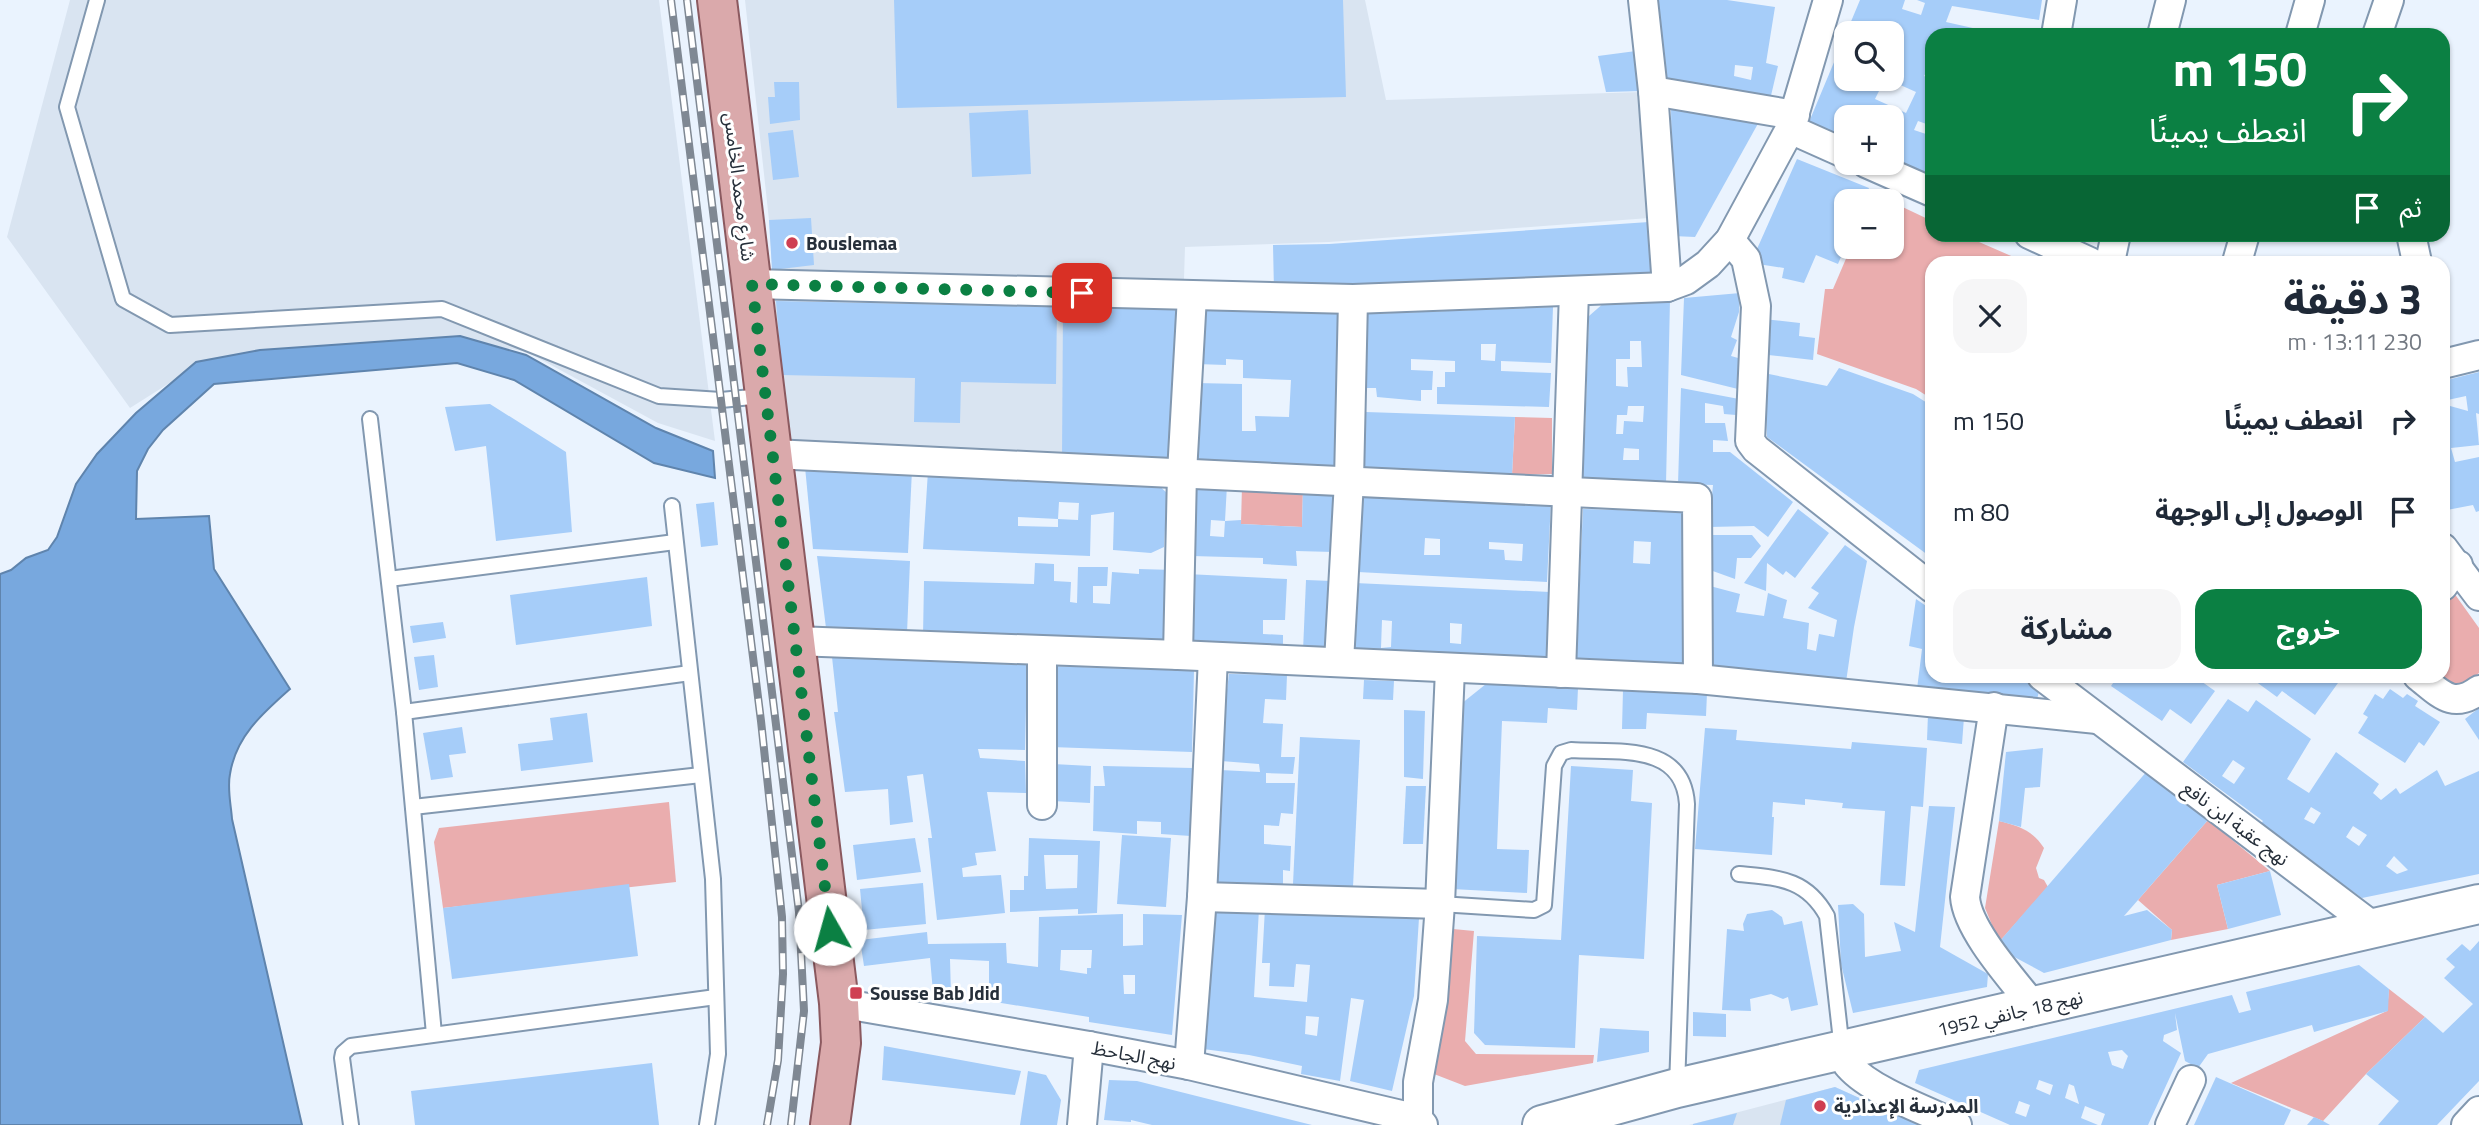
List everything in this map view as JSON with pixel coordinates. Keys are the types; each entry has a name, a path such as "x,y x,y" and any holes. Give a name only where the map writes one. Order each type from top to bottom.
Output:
{"main road":[{"name":"شارع محمد الخامس","path":"716,0 839,1003 842,1043 830,1125"},
{"name":"نهج 18 جانفي 1952","path":"1542,1125 1677,1088 2479,904"},
{"path":"842,1043 852,1125"}],"street":[{"path":"1643,0 1653,91 1667,287"},
{"path":"752,284 1353,299 1667,287 1686,280 1708,264 1730,240 1792,122 1828,0"},
{"path":"2057,28 2062,0"},
{"path":"2164,28 2171,0"},
{"path":"2302,28 2310,0"},
{"path":"2379,28 2389,0"},
{"path":"1653,91 1792,122 1834,147"},
{"path":"1893,175 1925,189"},
{"path":"1730,240 1746,259 1756,306 1750,440 1756,449 1925,582"},
{"path":"2046,242 2077,256"},
{"path":"1561,673 1574,292"},
{"path":"1178,655 1182,473 1192,296"},
{"path":"1339,662 1349,481 1353,299"},
{"path":"2450,362 2479,355"},
{"path":"773,454 1698,498 1698,679"},
{"path":"2450,568 2479,596"},
{"path":"795,641 1178,655 1698,679 2097,719"},
{"path":"1042,651 1042,805"},
{"path":"1188,1065 1202,897 1213,657"},
{"path":"1420,1122 1418,1082 1433,1000 1440,904 1450,669"},
{"name":"نهج عقبة ابن نافع","path":"2051,683 2375,928"},
{"path":"2428,683 2451,699 2468,698 2479,690"},
{"path":"1994,707 1965,897 1966,908 1979,933 2035,1008"},
{"path":"1202,897 1440,904"},
{"name":"نهج الجاحظ","path":"839,1003 1188,1065 1420,1122"},
{"path":"1082,1125 1089,1046"},
{"path":"1842,1051 1847,1064 1861,1077 1880,1089 1958,1125"},
{"path":"2170,1125 2191,1080"},
{"path":"2466,1125 2479,1111"}],"lane":[{"path":"97,0 67,107 123,299 170,326 442,309 659,396 721,400 766,395"},
{"path":"370,419 404,712 433,1034"},
{"path":"672,506 713,879 718,1054 707,1125"},
{"path":"389,579 676,542"},
{"path":"404,712 690,673"},
{"path":"1440,904 1534,910 1544,905 1554,766 1561,753 1571,750 1643,754 1658,757 1670,765 1681,776 1686,789 1687,804 1677,1088"},
{"path":"413,807 701,775"},
{"path":"1739,874 1779,878 1794,883 1821,904 1827,916 1842,1051"},
{"path":"351,1125 342,1064 343,1053 356,1045 716,997"}],"shaded area":[{"path":"70,0 659,0 715,441 658,423 527,352 460,339 198,365 130,408 7,237"},
{"path":"745,0 1365,0 1386,100 1642,92 1649,218 1329,242 1185,247 1178,466 785,444 769,220"},
{"path":"1904,208 1925,218 1925,242 1979,242 2011,256 1925,256 1925,395 1817,354 1825,289 1833,289 1846,259 1904,259"},
{"path":"1515,417 1552,418 1552,474 1512,475"},
{"path":"1242,486 1303,488 1302,527 1241,524"},
{"path":"2454,593 2479,628 2479,673 2464,685 2455,687 2448,683 2450,598"},
{"path":"669,802 676,882 443,908 434,842 439,828"},
{"path":"2208,820 2270,871 2217,885 2228,929 2171,940 2172,930 2138,900"},
{"path":"1999,821 2024,830 2035,837 2044,848 2036,868 2039,878 2044,880 2048,887 1999,942 1985,908"},
{"path":"1453,929 1474,931 1465,1041 1476,1054 1594,1055 1593,1063 1465,1086 1434,1074"},
{"path":"2389,989 2425,1017 2366,1074 2323,1121 2231,1083 2387,1011"},
{"name":"المدرسة الإعدادية","path":"1835,1087 1919,1125 1689,1125"}],"water":[{"path":"460,336 526,355 656,428 713,451 715,478 654,463 514,380 457,363 214,384 163,430 148,449 137,471 136,519 209,516 214,569 290,689 252,726 238,748 229,779 229,791 232,819 302,1125 0,1125 0,574 11,570 26,558 48,550 57,537 76,484 97,454 136,413 196,362 260,350"}],"building":[{"path":"894,0 1343,0 1346,97 897,108"},
{"path":"1649,0 1727,0 1775,7 1766,63 1778,66 1769,104 1677,90 1659,75","holes":["1735,65 1753,67 1751,80 1734,76"]},
{"path":"1860,0 1905,0 1902,9 1921,15 1925,3 1917,0 2042,0 2039,20 1952,6 1946,22 1973,28 1925,28 1925,124 1918,121 1914,130 1925,134 1925,172 1904,164 1904,112 1906,113 1916,92 1904,87 1904,21 1851,21"},
{"path":"1636,51 1642,91 1606,92 1598,56"},
{"path":"1834,62 1834,91 1879,91 1875,99 1888,105 1834,105 1834,133 1809,122"},
{"path":"774,82 799,82 800,120 770,124 768,97 775,97"},
{"path":"1671,109 1760,120 1695,237 1673,236"},
{"path":"1028,110 1031,174 972,177 969,113"},
{"name":"Bouslemaa","path":"793,130 799,177 773,180 768,133"},
{"path":"1797,159 1869,188 1834,189 1834,259 1840,259 1838,264 1816,255 1804,283 1782,278 1784,268 1758,264 1753,258"},
{"name":"Bouslemaa","path":"811,218 814,265 772,270 769,220"},
{"path":"1649,222 1652,274 1274,291 1273,245 1329,244"},
{"path":"1740,293 1739,312 1731,337 1737,340 1731,356 1749,361 1742,390 1681,375 1684,298"},
{"path":"1670,299 1666,484 1579,481 1581,433 1585,433 1589,316 1605,302","holes":["1630,341 1641,341 1642,367 1627,367 1628,387 1616,386 1616,359 1630,359","1628,406 1644,406 1643,422 1624,421 1623,434 1616,434 1617,415 1627,415","1624,448 1639,449 1639,460 1623,460"]},
{"path":"776,301 1057,307 1056,384 961,382 960,423 914,422 915,378 782,375"},
{"path":"1183,307 1175,464 1062,458 1063,308"},
{"path":"1553,307 1551,363 1501,361 1501,371 1551,373 1549,407 1437,404 1437,387 1445,387 1445,372 1455,372 1455,361 1411,359 1411,370 1433,371 1432,390 1421,390 1421,401 1377,397 1376,388 1366,388 1367,314","holes":["1481,344 1496,344 1495,361 1481,360"]},
{"path":"1199,309 1340,314 1334,468 1193,462 1196,383 1242,384 1242,431 1256,431 1255,416 1289,417 1291,380 1243,378 1243,360 1226,359 1226,365 1196,364"},
{"path":"1763,319 1800,323 1799,336 1815,338 1813,360 1759,354"},
{"path":"1839,368 1913,394 1925,402 1925,553 1767,437 1764,373 1827,386"},
{"path":"2479,372 2479,414 2476,413 2479,445 2451,448 2455,462 2479,457 2479,511 2476,512 2473,505 2450,509 2450,406 2468,411 2466,396 2450,399 2450,379"},
{"path":"1681,388 1739,399 1736,415 1724,414 1723,406 1705,403 1705,423 1725,423 1728,441 1713,440 1713,452 1730,452 1793,502 1768,537 1754,526 1709,527 1713,485 1678,484"},
{"path":"490,404 566,452 572,532 496,541 486,446 455,451 445,407"},
{"path":"1366,412 1515,417 1512,475 1364,469"},
{"path":"805,467 912,470 908,553 813,549"},
{"path":"928,471 1156,483 1167,493 1164,547 1151,553 1113,550 1114,512 1091,515 1090,556 923,549","holes":["1059,502 1079,503 1078,520 1058,519","1018,517 1058,519 1058,527 1018,526"]},
{"path":"1193,483 1227,485 1225,521 1241,520 1241,524 1302,527 1303,488 1336,490 1334,552 1296,551 1297,566 1263,564 1263,558 1192,556","holes":["1211,520 1225,521 1224,537 1210,536"]},
{"path":"1361,491 1551,501 1547,582 1358,572","holes":["1425,538 1440,539 1440,555 1424,555","1489,542 1523,544 1522,561 1505,560 1504,550 1489,549"]},
{"path":"714,502 718,545 701,547 696,504"},
{"path":"1583,509 1686,512 1688,666 1576,662","holes":["1634,541 1651,542 1650,564 1633,563"]},
{"path":"1798,509 1829,533 1795,578 1786,571 1783,575 1767,563 1766,591 1744,583"},
{"path":"1709,535 1752,535 1761,546 1751,558 1737,558 1735,579 1710,570"},
{"path":"1845,545 1867,561 1846,682 1710,670 1710,586 1740,594 1736,612 1764,616 1768,593 1787,600 1783,618 1809,623 1807,649 1816,651 1819,634 1834,637 1837,620 1808,608 1819,593 1811,588"},
{"path":"817,556 910,561 907,633 826,628"},
{"path":"1035,563 1054,564 1054,581 1071,582 1070,602 1077,603 1078,567 1108,567 1107,586 1093,586 1093,603 1110,604 1112,572 1139,574 1139,569 1174,570 1171,643 923,636 924,581 1034,584"},
{"path":"1187,574 1287,579 1285,620 1263,620 1263,634 1283,635 1283,649 1184,645"},
{"path":"647,577 652,626 516,645 510,595"},
{"path":"1306,580 1332,581 1329,652 1303,651"},
{"path":"1355,583 1550,592 1547,661 1352,652","holes":["1382,620 1392,621 1391,647 1381,648","1450,623 1462,624 1461,644 1450,643"]},
{"path":"1916,599 1925,605 1925,683 2028,683 2039,691 2037,700 1917,689 1922,649 1909,646"},
{"path":"443,622 446,638 413,643 410,626"},
{"path":"434,655 438,687 419,690 414,657"},
{"path":"832,657 1027,665 1025,750 978,749 980,758 1025,761 1026,793 987,792 996,851 975,853 977,865 962,868 963,877 1001,875 1005,913 937,920 928,838 932,838 923,774 907,776 913,822 890,825 888,789 845,792 834,712 838,712"},
{"path":"1053,666 1194,671 1192,752 1051,747"},
{"path":"1229,674 1287,675 1286,700 1265,699 1263,723 1283,724 1281,757 1295,757 1293,774 1266,773 1266,783 1295,783 1293,814 1281,813 1279,826 1264,825 1264,844 1291,846 1290,871 1283,870 1283,887 1216,884 1220,770 1260,772 1259,764 1221,761"},
{"path":"1364,680 1394,681 1393,700 1363,699"},
{"path":"2113,683 2204,683 2215,691 2191,724 2170,709 2162,721 2111,686"},
{"path":"2258,683 2338,683 2315,715 2282,691 2277,697"},
{"path":"1486,684 1578,688 1577,710 1548,708 1547,723 1502,721 1497,849 1529,850 1527,893 1452,889 1461,704"},
{"path":"2390,689 2403,698 2407,694 2418,701 2415,706 2440,722 2424,746 2419,742 2405,763 2358,733 2368,717 2363,714 2375,694 2383,699"},
{"path":"1623,690 1707,693 1706,716 1647,713 1646,729 1622,729"},
{"path":"2228,699 2248,712 2256,700 2311,739 2287,779 2309,793 2336,752 2379,784 2373,793 2381,800 2396,788 2400,794 2437,770 2445,786 2479,771 2479,874 2362,898 2260,825 2263,821 2183,762","holes":["2233,760 2245,768 2234,784 2222,776","2311,807 2321,813 2314,824 2304,819","2353,826 2367,835 2359,846 2346,837","2394,856 2408,870 2397,874 2386,866"]},
{"path":"2479,708 2479,740 2465,719"},
{"path":"1404,710 1425,711 1423,779 1404,777"},
{"path":"587,713 593,762 521,771 518,744 553,740 550,718"},
{"path":"1928,714 1964,717 1962,744 1927,740"},
{"path":"462,727 466,753 449,755 453,777 431,780 423,733"},
{"path":"1705,728 1737,730 1736,740 1851,749 1852,742 1927,748 1923,807 1911,806 1905,886 1880,885 1885,811 1842,808 1843,803 1805,799 1805,805 1773,802 1772,855 1695,849"},
{"path":"1300,737 1360,740 1353,887 1293,884"},
{"path":"2043,748 2040,787 2025,788 2021,827 1999,821 2006,752"},
{"path":"1053,764 1091,766 1090,803 1052,801"},
{"path":"1103,766 1193,768 1191,836 1161,834 1161,822 1137,821 1137,834 1093,831 1094,786 1105,786"},
{"path":"1571,766 1633,770 1631,801 1652,803 1644,959 1579,955 1575,1048 1485,1045 1474,1033 1477,936 1561,940"},
{"path":"2148,770 2208,820 2124,916 2147,910 2172,930 2171,940 2044,973 2005,952 1999,942"},
{"path":"1406,786 1426,786 1423,844 1403,844"},
{"path":"1929,806 1955,807 1940,947 1988,974 1987,987 1853,1013 1841,964 1838,905 1853,904 1864,914 1865,957 1901,951 1894,922 1915,932"},
{"path":"1122,835 1171,838 1166,907 1117,904"},
{"path":"915,838 921,872 857,880 853,845"},
{"path":"1029,838 1100,841 1097,913 1078,914 1078,909 1010,912 1010,890 1024,890 1024,876 1028,876","holes":["1044,855 1078,855 1077,888 1046,889"]},
{"path":"2270,871 2281,915 2228,929 2217,885"},
{"path":"923,883 926,924 864,930 860,889"},
{"path":"629,884 638,956 452,979 443,908"},
{"path":"1212,908 1259,909 1254,997 1307,1002 1310,965 1296,964 1294,987 1269,986 1270,963 1262,963 1265,908 1419,918 1414,996 1392,1091 1350,1081 1364,1000 1351,998 1340,1081 1301,1074 1302,1066 1203,1049","holes":["1306,1016 1319,1017 1317,1036 1305,1034"]},
{"path":"1772,910 1782,917 1784,925 1802,921 1818,1005 1791,1011 1788,997 1783,999 1771,994 1750,999 1751,1011 1722,1010 1727,929 1744,931 1743,924 1747,914"},
{"path":"1123,914 1123,946 1143,945 1143,914 1182,915 1172,1035 1089,1022 1089,1017 989,1001 989,961 950,959 951,995 933,992 930,958 864,966 860,940 927,932 928,944 1006,943 1007,963 1038,967 1039,917","holes":["1061,950 1092,950 1091,968 1087,968 1087,974 1060,970","1123,975 1135,975 1135,994 1124,994"]},
{"path":"2479,941 2479,1081 2437,1125 2378,1125 2399,1101 2366,1074 2425,1017 2443,1033 2473,1004 2444,978 2455,967 2446,959 2462,944 2470,951"},
{"path":"2359,965 2389,989 2388,1011 2314,1032 2312,1025 2208,1054 2198,1068 2185,1061 2175,1013 2177,1030 2164,1035 2163,1041 2181,1053 2148,1125 2101,1125 2105,1114 2085,1106 2081,1118 2098,1125 2010,1125 1915,1083 1919,1070 2232,995 2239,1013 2251,1010 2246,992","holes":["2122,1050 2128,1056 2123,1069 2112,1065 2108,1052","2039,1080 2053,1085 2050,1095 2036,1089","2069,1084 2074,1086 2079,1104 2065,1098","2019,1101 2030,1105 2026,1117 2015,1113"]},
{"path":"1693,1012 1726,1014 1726,1037 1693,1036"},
{"path":"1600,1028 1649,1031 1649,1052 1597,1062"},
{"path":"884,1046 1021,1071 1015,1095 882,1080"},
{"path":"652,1063 659,1125 415,1125 411,1091"},
{"path":"1028,1071 1046,1075 1061,1100 1057,1125 1020,1125"},
{"path":"2216,1077 2291,1110 2284,1125 2194,1125"},
{"path":"1109,1080 1137,1081 1312,1125 1152,1125 1131,1120 1104,1120"},
{"name":"المدرسة الإعدادية","path":"1835,1087 1919,1125 1780,1125 1786,1100"},
{"path":"1737,1113 1733,1125 1693,1125 1693,1124"},
{"path":"2314,1117 2323,1121 2330,1125 2307,1125"}],"railway":[{"path":"671,0 761,721 782,917 783,974 778,1060 767,1125"},
{"path":"687,0 799,912 804,1011 791,1125"}],"place":[{"name":"Bouslemaa","path":"792,243"},
{"name":"Sousse Bab Jdid","path":"856,993"},
{"name":"المدرسة الإعدادية","path":"1820,1106"}],"route":[{"path":"830,929 752,284 1082,293"}]}
